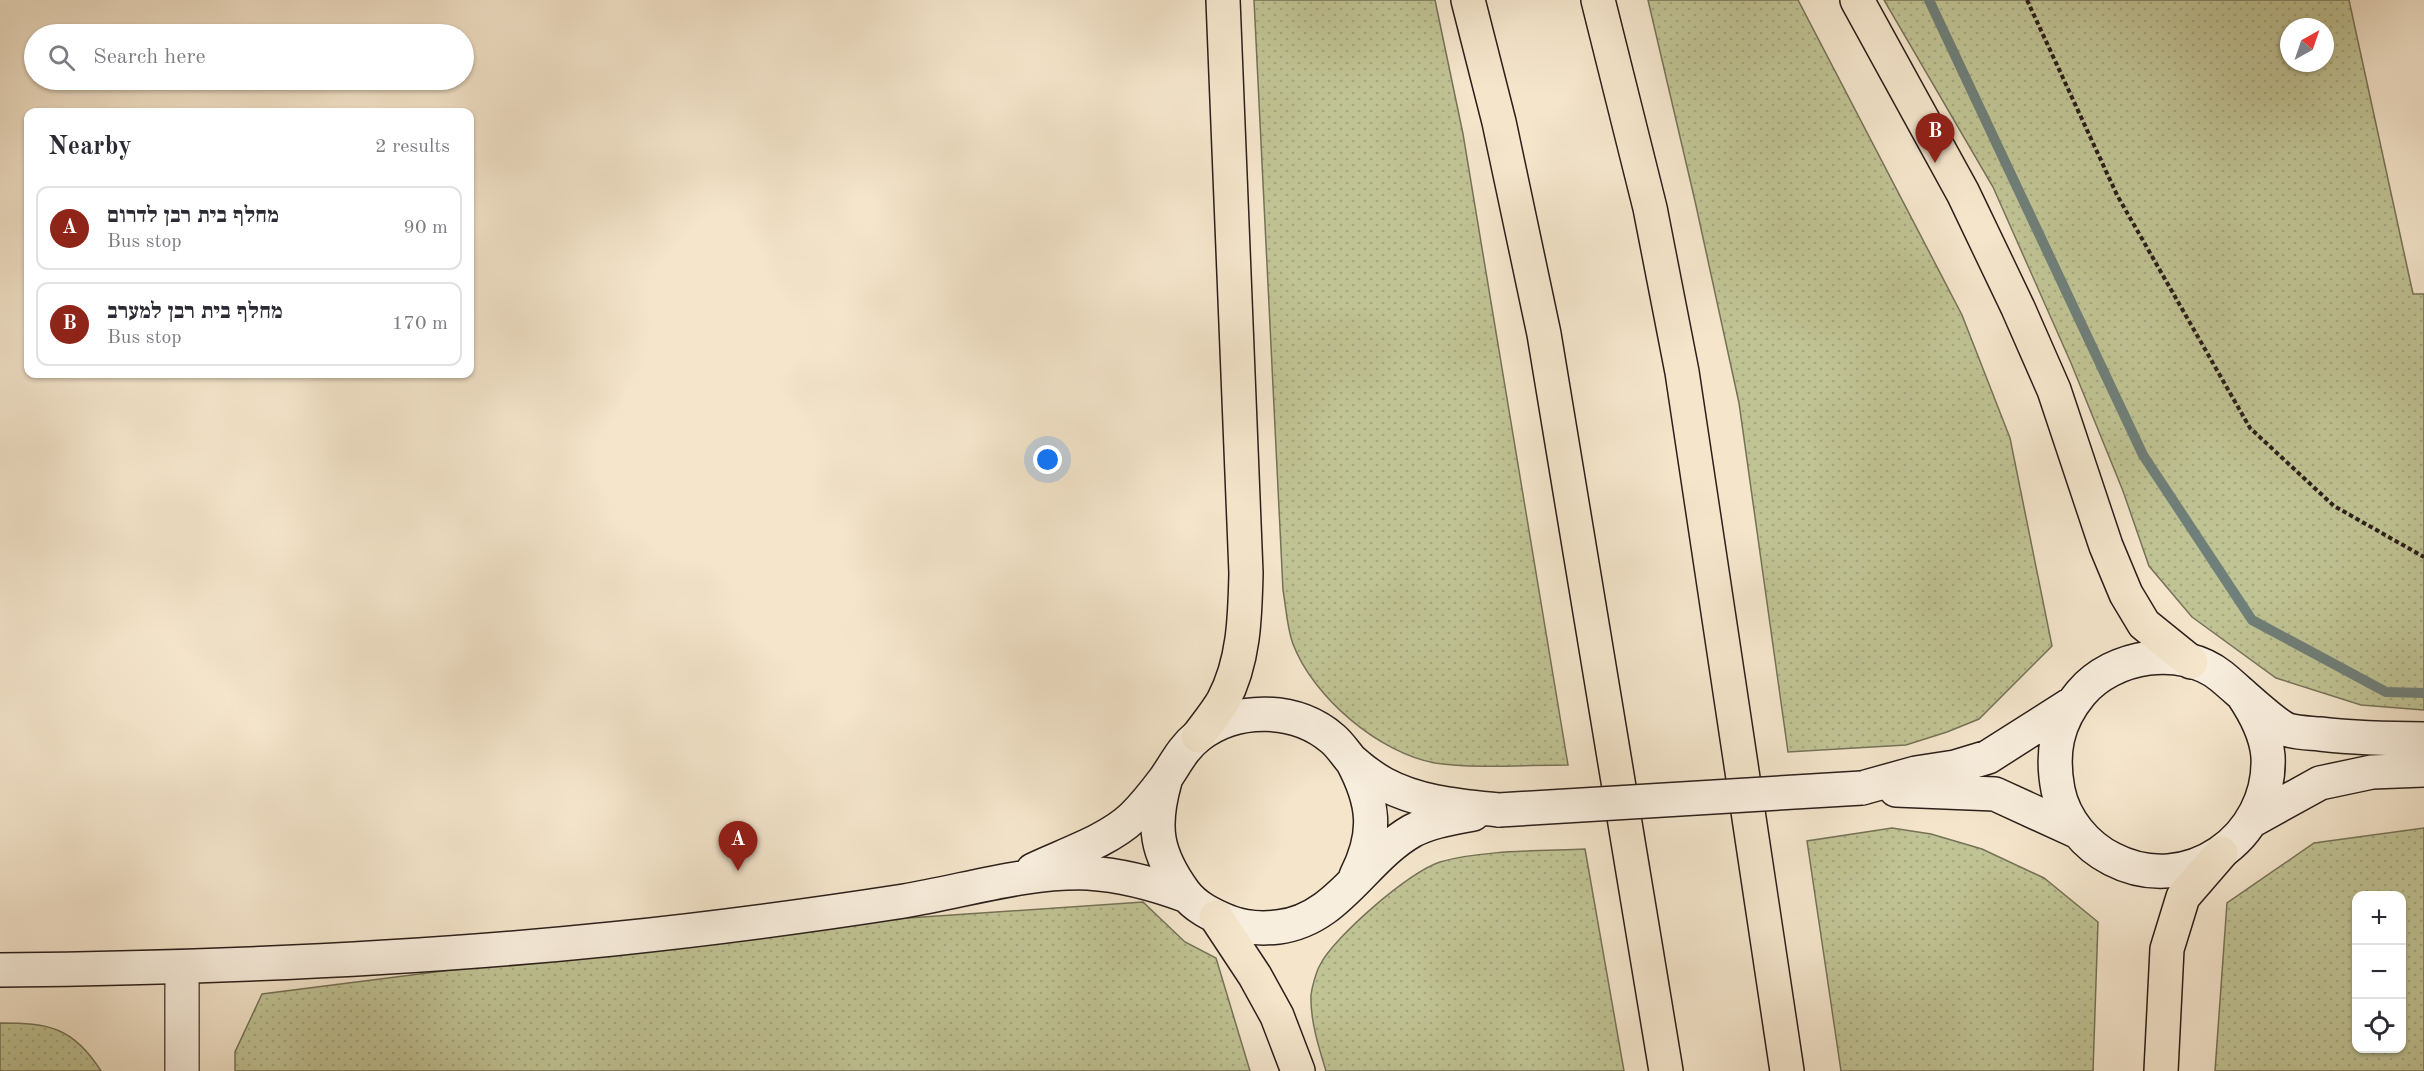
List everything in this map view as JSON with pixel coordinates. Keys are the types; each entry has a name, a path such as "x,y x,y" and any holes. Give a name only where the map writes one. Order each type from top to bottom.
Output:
{"highway":[{"path":"1198,736 1223,701 1238,661 1245,625 1246,573 1223,0"},
{"path":"1468,0 1499,122 1544,334 1666,1071"},
{"path":"1598,0 1650,208 1682,372 1787,1071"},
{"path":"1857,0 1962,193 2027,328 2054,390 2103,535 2126,594 2144,624 2191,662"},
{"path":"2161,1071 2167,949 2183,897 2221,853"},
{"path":"1216,917 1277,1016 1298,1071"}],"main road":[{"path":"2242,694 2255,713 2264,733 2268,755 2263,799 2253,820 2239,838 2221,853 2201,864 2179,870 2156,872 2134,868 2113,860 2094,848 2078,832 2061,802 2054,768 2058,734 2073,703 2087,686 2105,673 2125,663 2158,658 2191,662 2219,674 2287,730 2381,740 2424,739"},
{"path":"1862,788 1916,772 1955,767 1988,757 2073,703"},
{"path":"1016,878 1100,839 1132,818 1165,778 1179,755 1198,736 1223,721 1251,714 1281,715 1309,723 1333,739 1352,761 1364,784 1371,808 1371,834 1367,850 1353,882"},
{"path":"1352,761 1384,784 1416,796 1448,804 1499,810"},
{"path":"2253,820 2320,783 2372,772 2424,770"},
{"path":"1165,778 1157,809 1158,840 1168,870 1187,896 1200,908 1240,926 1266,928 1291,925 1315,916 1336,901 1383,853 1412,831 1442,819 1499,810 1862,788 1995,794 2078,832"},
{"path":"0,970 182,968 362,960 615,938 904,901 1016,878 1087,873 1161,886 1187,896"},
{"path":"182,968 182,1071"}],"path":[{"path":"2027,0 2117,195 2250,428 2334,506 2424,556"}],"green space":[{"path":"1254,0 1435,0 1463,134 1568,765 1466,766 1435,763 1392,748 1350,720 1332,702 1316,684 1293,644 1283,590"},
{"path":"1648,0 1798,0 1962,315 2010,438 2052,646 1979,719 1906,745 1788,752 1739,403"},
{"path":"1884,0 2349,0 2413,294 2424,294 2424,710 2361,705 2276,678 2192,617 2149,566 2123,491 2071,363 1993,187"},
{"path":"1892,828 1931,834 1982,849 2044,878 2098,922 2093,1071 1841,1071 1807,841"},
{"path":"2424,828 2424,1071 2215,1071 2227,903 2314,843"},
{"path":"1585,849 1624,1071 1326,1071 1312,1014 1311,995 1314,980 1320,965 1340,938 1374,906 1411,878 1440,862 1492,853"},
{"path":"1143,902 1185,942 1216,958 1250,1071 235,1071 235,1052 262,994 805,925"},
{"path":"0,1023 33,1024 58,1030 70,1036 80,1045 101,1071 0,1071"}],"waterway":[{"path":"1929,0 2143,455 2252,620 2386,692 2424,693"}],"place":[{"name":"מחלף בית רבן למערב","path":"1935,163"},
{"name":"מחלף בית רבן לדרום","path":"738,871"}]}
